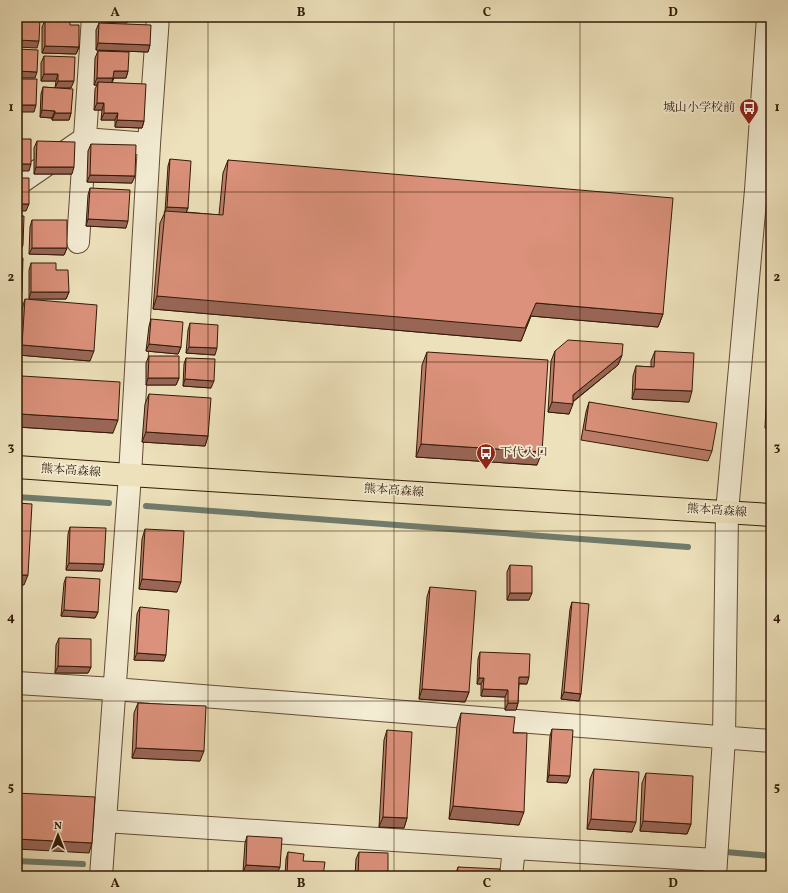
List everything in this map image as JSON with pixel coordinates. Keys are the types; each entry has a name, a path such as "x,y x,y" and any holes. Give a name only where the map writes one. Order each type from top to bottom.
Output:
{"main road":[{"name":"熊本高森線","path":"17,466 130,475 771,515"}],"street":[{"path":"78,242 93,17"},
{"path":"101,876 130,475 149,144 158,17"},
{"path":"105,821 514,848 716,868 724,738 727,512 756,190 768,17"},
{"path":"17,185 84,139 149,144"},
{"path":"17,683 114,689 771,742"},
{"path":"512,876 514,848"}],"building":[{"path":"17,17 40,18 39,41 17,40"},
{"path":"45,20 70,20 70,25 79,25 79,47 45,46"},
{"path":"99,23 151,25 150,45 98,43"},
{"path":"17,49 38,50 37,72 17,71"},
{"path":"98,51 129,52 128,71 114,71 113,78 97,78"},
{"path":"44,56 75,57 74,81 58,81 58,74 44,74"},
{"path":"17,79 37,79 36,105 17,105"},
{"path":"98,82 146,84 144,121 117,120 118,113 104,113 104,103 97,103"},
{"path":"43,87 73,89 71,113 55,113 55,111 42,110"},
{"path":"17,139 31,139 31,164 17,164"},
{"path":"37,141 75,142 74,167 36,167"},
{"path":"91,144 136,145 135,176 90,175"},
{"path":"170,159 191,161 188,208 167,207"},
{"path":"228,160 673,198 663,314 536,303 525,328 157,296 165,211 223,215"},
{"path":"17,178 29,178 29,204 17,204"},
{"path":"90,188 130,190 128,221 88,219"},
{"path":"17,216 24,216 23,245 17,245"},
{"path":"32,220 67,220 67,248 32,248"},
{"path":"17,258 23,258 22,291 17,291"},
{"path":"31,263 56,263 56,270 68,270 69,292 31,292"},
{"path":"25,299 97,305 94,351 22,345"},
{"path":"17,301 22,301 17,352"},
{"path":"151,319 183,322 181,347 149,344"},
{"path":"190,323 218,325 217,348 189,347"},
{"path":"568,340 623,344 622,355 573,395 573,404 552,402 555,351"},
{"path":"655,351 694,353 692,391 635,389 636,366 654,367"},
{"path":"427,352 548,360 542,452 421,444"},
{"path":"149,356 179,356 179,378 148,378"},
{"path":"186,358 215,359 214,381 185,379"},
{"path":"22,376 120,382 118,420 20,414"},
{"path":"771,380 771,425 767,421"},
{"path":"149,394 211,398 208,436 146,432"},
{"path":"589,402 717,423 712,451 585,430"},
{"path":"17,503 32,504 28,575 17,575"},
{"path":"70,527 106,528 104,564 69,563"},
{"path":"145,529 184,531 181,582 142,579"},
{"path":"510,565 532,566 532,593 510,593"},
{"path":"66,577 100,579 98,612 64,610"},
{"path":"430,587 476,591 469,692 422,689"},
{"path":"572,602 589,604 581,694 564,692"},
{"path":"140,607 169,610 166,655 137,653"},
{"path":"59,638 91,639 91,667 58,666"},
{"path":"480,652 530,654 529,677 519,677 518,703 508,703 508,690 483,689 484,678 479,678"},
{"path":"138,703 206,706 204,751 136,748"},
{"path":"461,713 515,717 513,733 527,733 524,812 453,806"},
{"path":"552,729 573,730 570,776 549,775"},
{"path":"387,730 412,732 407,818 383,817"},
{"path":"594,769 639,772 636,822 591,819"},
{"path":"646,773 693,776 691,824 643,821"},
{"path":"17,793 95,797 92,843 17,839"},
{"path":"247,836 282,838 280,867 246,865"},
{"path":"288,852 304,854 303,861 325,862 323,876 287,876"},
{"path":"359,852 388,853 388,876 358,876"},
{"path":"458,867 500,869 499,876 457,876"},
{"path":"670,873 692,874 692,876 670,876"},
{"path":"119,874 155,876 119,876"}],"waterway":[{"path":"17,497 109,503"},
{"path":"146,506 688,547"},
{"path":"726,852 771,856"},
{"path":"17,861 83,864"}],"place":[{"name":"城山小学校前","path":"749,125"},
{"name":"下代入口","path":"486,470"}]}
